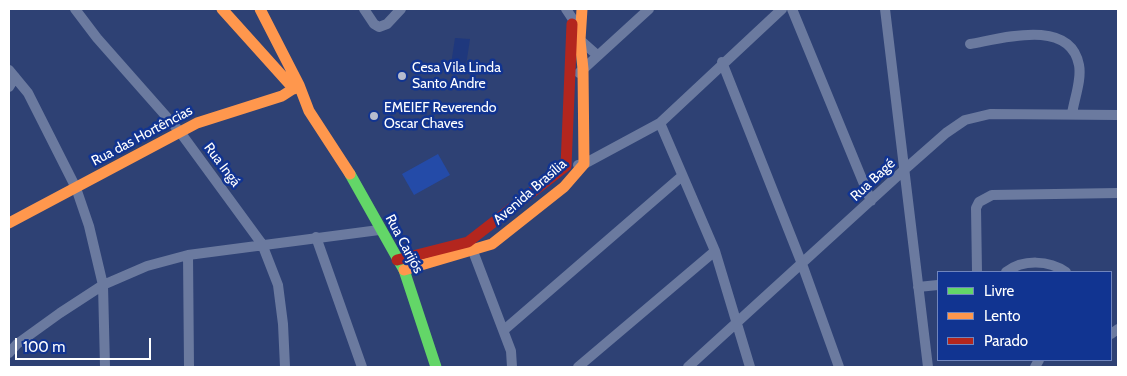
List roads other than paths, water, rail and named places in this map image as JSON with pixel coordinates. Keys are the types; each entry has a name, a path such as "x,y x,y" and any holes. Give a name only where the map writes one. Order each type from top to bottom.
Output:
{"main road":[{"name":"Rua Carijós","path":"222,9 316,106 341,147 346,167 379,230 404,270 436,367"},
{"name":"Rua Carijós","path":"260,9 297,87"},
{"name":"Avenida Brasília","path":"397,260 471,246 492,244 564,187 584,164 583,69 580,40 582,9"},
{"name":"Avenida Brasília","path":"404,270 471,246 566,166 571,12"},
{"name":"Rua das Hortências","path":"9,223 197,123 282,96 297,87"}],"street":[{"name":"Rua Ingá","path":"75,9 97,38 180,132 262,244 278,285 283,324 285,367"},
{"path":"364,9 374,24 379,27 387,24 401,9"},
{"path":"569,81 649,9"},
{"path":"566,166 584,164 660,123 722,62 782,9"},
{"path":"792,9 872,201"},
{"path":"885,9 928,367"},
{"path":"970,44 1036,34 1049,36 1065,43 1076,56 1080,73 1072,114"},
{"path":"580,40 597,55"},
{"path":"722,62 802,264 839,367"},
{"path":"9,87 12,74"},
{"path":"12,74 28,93 76,188 89,226 103,286 104,367"},
{"name":"Rua Bagé","path":"688,367 904,170 946,133 965,120 990,114 1118,115"},
{"path":"660,123 715,251 750,367"},
{"path":"504,330 682,176"},
{"path":"977,271 976,208 984,198 992,195 1118,193"},
{"path":"9,353 17,344 60,313 103,286 147,266 188,255 379,230"},
{"path":"316,238 362,367"},
{"path":"471,246 504,330 512,367"},
{"path":"578,367 715,251"},
{"path":"188,255 189,367"},
{"path":"1008,271 1017,265 1032,263 1058,267 1064,271"},
{"path":"918,287 937,285"}],"place":[{"name":"Cesa Vila Linda Santo Andre","path":"402,76"},
{"name":"EMEIEF Reverendo Oscar Chaves","path":"374,116"}]}
